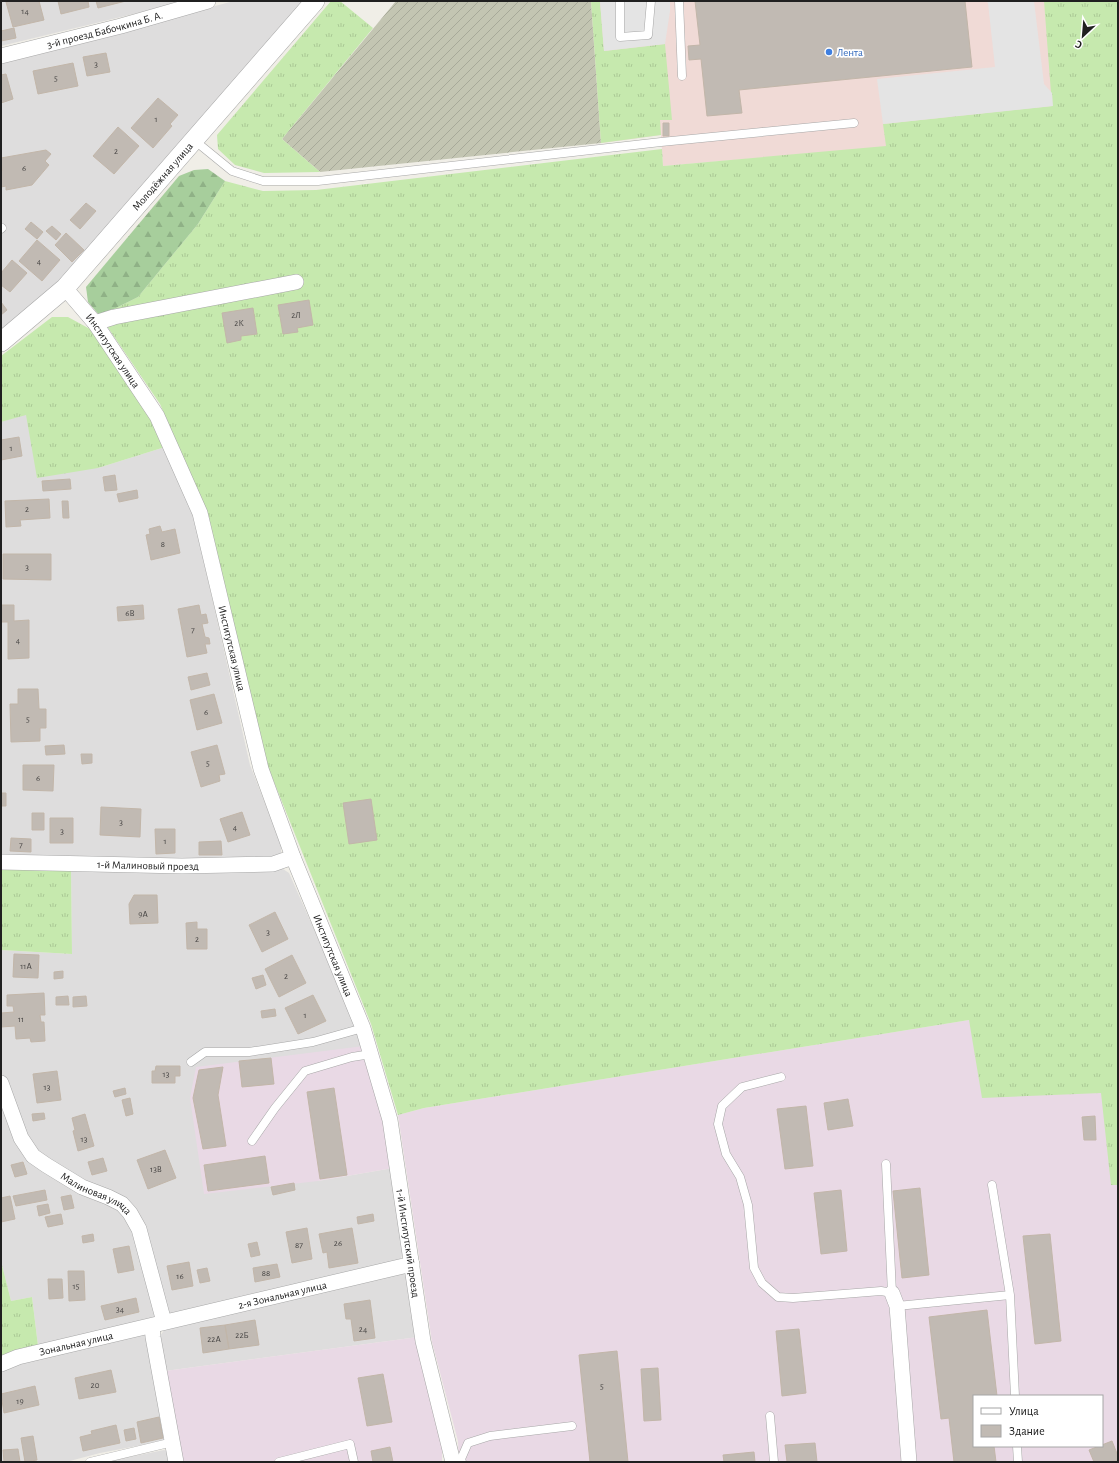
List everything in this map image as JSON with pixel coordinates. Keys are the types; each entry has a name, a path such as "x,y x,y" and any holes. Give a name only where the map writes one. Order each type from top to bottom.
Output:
{"street":[{"name":"3-й проезд Бабочкина Б. А.","path":"1,56 121,26 208,1"},
{"name":"Молодёжная улица","path":"1,342 65,288 315,1"},
{"path":"95,323 114,317 296,282"},
{"name":"Институтская улица","path":"65,288 95,323 157,416 200,513 261,769 293,857 363,1028"},
{"name":"1-й Малиновый проезд","path":"1,862 189,866 273,864 293,857"},
{"name":"1-й Институтский проезд","path":"363,1028 390,1120 423,1341 459,1461"},
{"name":"Малиновая улица","path":"1,1083 21,1138 33,1156 82,1187 122,1204 130,1213 139,1229 158,1324 153,1337 176,1462"},
{"name":"2-я Зональная улица","path":"158,1324 412,1264"},
{"path":"894,1300 909,1462"},
{"name":"Зональная улица","path":"1,1364 18,1357 158,1324"}],"lane":[{"path":"620,1 620,37 648,35 650,1"},
{"path":"679,1 682,76"},
{"path":"194,140 232,171 238,173 264,181 318,181 661,142 854,123"},
{"path":"191,1062 205,1052 249,1052 313,1042 363,1028"},
{"path":"252,1141 275,1108 305,1071 352,1057 371,1054"},
{"path":"781,1077 742,1088 722,1106 718,1124 726,1154 740,1177 748,1205 754,1268 762,1283 778,1297 793,1298 881,1291 894,1300 1010,1295"},
{"path":"886,1164 894,1300"},
{"path":"992,1185 1010,1295 1015,1395"},
{"path":"770,1416 774,1462"},
{"path":"459,1461 468,1443 483,1438 572,1426"},
{"path":"90,1462 173,1442"},
{"path":"280,1462 350,1444 354,1462"},
{"path":"1017,1447 1018,1462"}],"shaded area":[{"path":"1,1 187,1 1,46"},
{"path":"234,1 304,1 53,293 1,337 1,62"},
{"path":"396,1 591,1 601,143 320,172 282,139"},
{"path":"591,1 1069,1 1085,130 663,166 661,135 601,143"},
{"path":"600,1 670,1 665,44 604,51"},
{"path":"986,1 1034,1 1044,84 1052,93 1053,106 883,124 877,79 995,67 988,3"},
{"path":"26,414 98,468 165,447 193,514 250,765 281,844 281,855 270,862 1,857 1,422"},
{"path":"71,868 283,869 289,873 356,1024 364,1046 318,1181 393,1168 404,1250 401,1258 397,1262 173,1315 167,1314 142,1228 83,1183 36,1151 25,1135 1,1071 1,950 72,954"},
{"path":"1118,993 1118,1462 459,1462 458,1441 432,1342 398,1115 424,1108 969,1020"},
{"path":"364,1046 385,1120 393,1168 318,1181 204,1194 190,1098 196,1067"},
{"path":"1,1096 17,1139 117,1209 135,1232 156,1320 38,1346 32,1297 11,1301 1,1261"},
{"path":"405,1273 409,1282 418,1337 165,1371 158,1339 167,1326"},
{"path":"144,1334 148,1338 166,1438 163,1441 100,1453 66,1462 1,1462 1,1368"},
{"path":"418,1337 442,1448 442,1462 181,1462 165,1371"},
{"path":"164,1450 168,1452 172,1462 104,1462"}],"green space":[{"path":"331,1 340,1 373,28 282,139 320,172 264,173 235,165 218,149 217,135"},
{"path":"591,1 600,1 604,51 665,44 672,120 660,120 661,135 601,143"},
{"path":"1044,1 1118,1 1118,1185 1111,1185 1101,1093 982,1098 969,1020 424,1108 398,1115 371,1024 264,757 208,514 160,404 100,316 138,297 198,224 225,181 263,191 316,190 662,149 663,166 886,146 883,124 1052,106"},
{"path":"208,169 225,181 198,224 138,297 100,316 88,302 86,287 179,176 194,170"},
{"path":"52,317 68,317 90,329 152,420 165,447 98,468 37,478 26,415 1,422 1,356"},
{"path":"1,867 71,868 72,954 1,950"},
{"path":"1,1261 11,1301 32,1297 38,1346 1,1357"}],"building":[{"path":"39,1 44,20 13,27 6,2"},
{"path":"58,1 88,1 89,7 61,14"},
{"path":"96,1 126,1 98,8"},
{"name":"Лента","path":"695,1 965,1 972,67 739,90 742,113 707,116 701,59 689,60 688,46 700,45"},
{"path":"14,28 16,38 1,41 1,31"},
{"path":"106,53 110,72 87,76 83,57"},
{"path":"73,63 78,86 38,94 33,71"},
{"path":"6,74 13,99 1,103 1,75"},
{"path":"158,98 178,115 170,124 172,126 153,148 131,128"},
{"path":"663,123 669,123 669,136 663,136"},
{"path":"118,127 139,146 114,174 93,156"},
{"path":"46,150 51,154 45,161 49,165 32,185 6,190 6,186 1,187 1,158"},
{"path":"86,203 96,211 80,229 70,220"},
{"path":"31,222 43,232 37,239 25,229"},
{"path":"52,226 61,234 56,240 46,231"},
{"path":"66,233 84,250 72,262 55,245"},
{"path":"37,240 60,260 42,281 19,261"},
{"path":"12,260 27,273 10,292 1,285 1,273"},
{"path":"309,300 313,325 297,328 298,332 283,334 278,305"},
{"path":"1,302 7,310 1,315"},
{"path":"253,308 257,334 241,336 241,340 227,343 222,313"},
{"path":"19,437 22,456 1,460 1,440"},
{"path":"115,475 117,490 105,491 103,477"},
{"path":"70,479 71,489 43,491 42,481"},
{"path":"137,490 138,498 119,502 117,494"},
{"path":"49,499 50,518 20,520 21,526 6,527 5,501"},
{"path":"62,501 68,501 69,518 63,518"},
{"path":"160,526 162,532 175,529 180,553 151,560 146,535 150,534 149,529"},
{"path":"3,554 51,554 51,580 3,579"},
{"path":"1,605 14,605 14,621 29,620 29,658 8,659 8,622 1,622"},
{"path":"143,605 144,619 118,621 117,607"},
{"path":"199,605 201,615 206,614 208,623 202,624 205,637 209,638 210,644 205,644 207,653 187,657 178,609"},
{"path":"207,673 210,685 191,690 188,677"},
{"path":"18,689 38,689 39,709 46,709 46,728 40,728 40,741 11,742 10,704 18,704"},
{"path":"214,694 222,723 197,730 190,700"},
{"path":"64,745 65,754 46,755 45,746"},
{"path":"217,745 225,774 219,775 220,781 201,787 191,752"},
{"path":"81,754 92,754 92,763 82,764"},
{"path":"23,765 54,765 53,791 23,790"},
{"path":"1,793 6,793 6,806 1,806"},
{"path":"371,799 377,840 349,844 343,803"},
{"path":"101,807 141,809 140,837 100,835"},
{"path":"242,812 250,835 228,842 220,819"},
{"path":"32,813 44,813 44,830 32,830"},
{"path":"50,818 73,818 73,843 50,843"},
{"path":"155,829 175,829 175,853 156,854"},
{"path":"11,838 31,839 31,852 10,851"},
{"path":"221,841 222,855 199,855 199,842"},
{"path":"134,895 157,895 158,923 130,924 129,904"},
{"path":"275,912 288,939 262,952 249,925"},
{"path":"197,922 197,929 207,929 207,949 187,949 186,923"},
{"path":"14,954 39,955 38,978 13,977"},
{"path":"292,955 306,983 279,997 265,969"},
{"path":"63,971 63,978 54,979 54,972"},
{"path":"263,975 266,985 256,989 252,978"},
{"path":"44,993 45,1015 40,1015 41,1022 44,1022 45,1041 31,1042 30,1038 16,1039 15,1026 1,1027 1,1013 14,1012 13,1006 7,1006 7,995"},
{"path":"313,995 326,1021 298,1034 285,1008"},
{"path":"68,996 69,1005 56,1005 56,997"},
{"path":"86,996 87,1006 73,1007 73,997"},
{"path":"275,1009 276,1016 262,1018 261,1011"},
{"path":"271,1058 274,1084 242,1087 239,1061"},
{"path":"156,1066 180,1066 180,1076 175,1076 175,1083 152,1083 152,1071 155,1071"},
{"path":"223,1067 218,1095 226,1146 203,1149 193,1098 199,1070"},
{"path":"57,1071 61,1100 37,1103 33,1074"},
{"path":"125,1088 126,1094 115,1097 113,1091"},
{"path":"334,1088 347,1175 320,1179 307,1092"},
{"path":"130,1098 133,1114 126,1116 122,1100"},
{"path":"848,1099 853,1126 828,1130 824,1103"},
{"path":"806,1106 813,1166 785,1169 777,1109"},
{"path":"44,1113 45,1119 33,1121 32,1114"},
{"path":"85,1114 94,1146 78,1151 73,1131 75,1130 72,1118"},
{"path":"1095,1116 1096,1140 1084,1140 1082,1117"},
{"path":"165,1150 176,1178 148,1189 137,1160"},
{"path":"265,1156 269,1183 208,1191 204,1165"},
{"path":"103,1158 107,1171 92,1175 88,1162"},
{"path":"23,1162 27,1174 15,1177 11,1165"},
{"path":"294,1183 295,1190 273,1195 271,1187"},
{"path":"920,1188 929,1275 902,1278 893,1191"},
{"path":"45,1190 47,1200 16,1206 13,1196"},
{"path":"841,1190 847,1251 821,1254 814,1193"},
{"path":"71,1195 74,1208 64,1210 61,1197"},
{"path":"10,1196 15,1219 1,1222 1,1198"},
{"path":"48,1204 50,1213 39,1216 37,1206"},
{"path":"61,1214 63,1224 48,1227 45,1217"},
{"path":"373,1214 374,1221 358,1224 357,1217"},
{"path":"307,1228 312,1259 292,1263 286,1232"},
{"path":"352,1228 358,1263 329,1268 327,1252 323,1253 319,1234"},
{"path":"93,1234 94,1241 83,1243 82,1236"},
{"path":"1050,1234 1061,1341 1035,1344 1023,1236"},
{"path":"257,1242 260,1255 251,1257 248,1244"},
{"path":"129,1246 134,1270 118,1273 113,1249"},
{"path":"189,1262 193,1286 172,1290 167,1266"},
{"path":"277,1264 280,1277 255,1282 253,1268"},
{"path":"207,1268 210,1281 200,1283 197,1270"},
{"path":"68,1271 84,1271 85,1300 69,1301"},
{"path":"48,1279 62,1279 63,1298 49,1299"},
{"path":"136,1298 139,1312 105,1320 101,1306"},
{"path":"370,1300 375,1338 354,1341 351,1319 346,1319 344,1304"},
{"path":"987,1310 997,1395 973,1395 973,1447 994,1447 996,1462 954,1462 949,1418 941,1419 929,1317"},
{"path":"255,1320 259,1345 229,1349 225,1325"},
{"path":"225,1325 229,1349 203,1353 200,1328"},
{"path":"799,1329 806,1393 782,1396 776,1331"},
{"path":"617,1351 628,1462 590,1462 579,1355"},
{"path":"658,1368 661,1420 644,1421 641,1369"},
{"path":"111,1370 116,1392 79,1399 75,1378"},
{"path":"383,1374 392,1422 367,1426 358,1378"},
{"path":"35,1386 39,1405 4,1413 1,1394"},
{"path":"159,1417 163,1438 141,1443 137,1422"},
{"path":"116,1425 120,1443 83,1451 80,1437 92,1434 91,1431"},
{"path":"134,1428 136,1439 126,1441 124,1430"},
{"path":"33,1436 37,1460 25,1462 21,1438"},
{"path":"1112,1441 1118,1456 1118,1462 1094,1462 1089,1450 1097,1447 1103,1447 1103,1445"},
{"path":"815,1443 817,1462 787,1462 785,1445"},
{"path":"390,1447 393,1462 373,1462 371,1451"},
{"path":"18,1449 20,1462 4,1462 3,1450"},
{"path":"754,1452 755,1462 724,1462 723,1455"}],"place":[{"name":"Лента","path":"829,52"}]}
